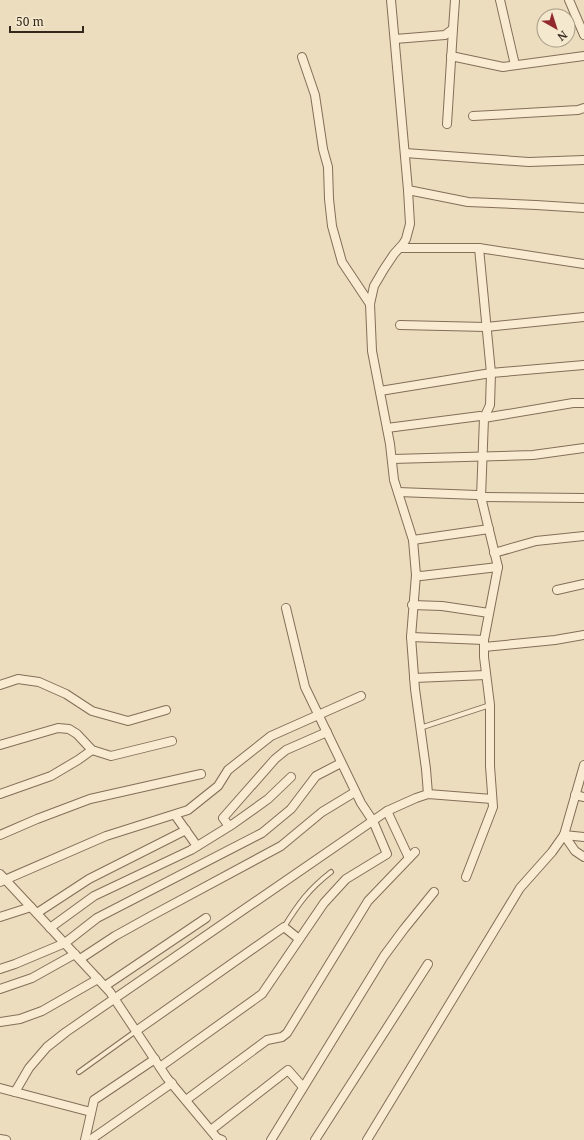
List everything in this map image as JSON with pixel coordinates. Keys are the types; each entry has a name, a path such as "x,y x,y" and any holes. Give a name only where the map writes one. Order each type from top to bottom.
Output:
{"street":[{"path":"391,0 410,224 406,239 384,269 374,286 370,304 372,351 387,428 394,480 413,540 416,575 412,605 411,637 414,678 428,794"},
{"path":"447,124 454,0"},
{"path":"500,0 515,66"},
{"path":"569,0 584,36"},
{"path":"395,40 445,35 453,29"},
{"path":"451,56 503,67 584,56"},
{"path":"302,57 315,95 323,149 328,167 332,226 342,262 370,304"},
{"path":"473,116 578,110 584,108"},
{"path":"405,153 529,162 584,160"},
{"path":"408,190 468,202 536,204 584,208"},
{"path":"400,248 479,248 584,264"},
{"path":"466,877 492,807 490,705 484,644 498,567 479,496 483,456 482,417 490,405 491,373 479,248"},
{"path":"400,325 486,327 584,317"},
{"path":"380,390 491,373 584,365"},
{"path":"387,428 482,417 573,403 584,403"},
{"path":"392,459 533,455 584,448"},
{"path":"398,492 479,496 584,498"},
{"path":"413,540 488,529"},
{"path":"494,553 536,541 584,536"},
{"path":"416,575 421,576 498,567"},
{"path":"557,590 584,584"},
{"path":"412,605 442,606 489,613"},
{"path":"160,1067 262,994 324,903 346,879 387,854 373,821 355,792 305,687 286,608"},
{"path":"411,637 484,644 555,640 584,635"},
{"path":"414,678 486,676"},
{"path":"0,685 18,679 39,682 66,694 92,711 128,721 166,710"},
{"path":"3,881 106,836 188,810 218,786 228,770 271,736 361,696"},
{"path":"0,744 58,728 69,729 77,734 92,750 111,756 172,742"},
{"path":"229,826 223,818 275,759 286,750 327,732"},
{"path":"0,794 51,776 92,750"},
{"path":"0,969 16,964 65,943 97,918 262,833 291,808 316,776 341,763"},
{"path":"367,1140 520,888 552,852 564,835 584,765"},
{"path":"0,835 90,799 201,774"},
{"path":"50,928 94,896 197,846 229,826 268,799 291,777"},
{"path":"0,989 32,978 77,957 281,846 322,812 355,792"},
{"path":"15,1092 29,1068 47,1047 66,1032 387,811 428,794 492,799"},
{"path":"575,796 584,797"},
{"path":"387,811 409,858"},
{"path":"175,815 197,846"},
{"path":"37,914 89,879 186,830"},
{"path":"564,835 584,837"},
{"path":"564,835 575,851 584,857"},
{"path":"186,1100 267,1040 282,1037 288,1033 368,901 415,852"},
{"path":"0,874 3,881 31,907 105,986 172,1083 217,1138 222,1140"},
{"path":"271,1140 384,956 434,892"},
{"path":"0,917 31,907"},
{"path":"105,986 206,918"},
{"path":"136,1030 284,926 299,940"},
{"path":"315,1140 428,964"},
{"path":"0,1022 20,1019 42,1011 98,979"},
{"path":"89,1139 91,1112 94,1100 155,1059"},
{"path":"211,1130 288,1070 303,1087"},
{"path":"89,1139 172,1083"},
{"path":"0,1088 91,1112"},
{"path":"0,1138 6,1140"}],"lane":[{"path":"420,728 490,705"},
{"path":"284,926 300,902 315,885 331,872"},
{"path":"79,1072 136,1030"}]}
